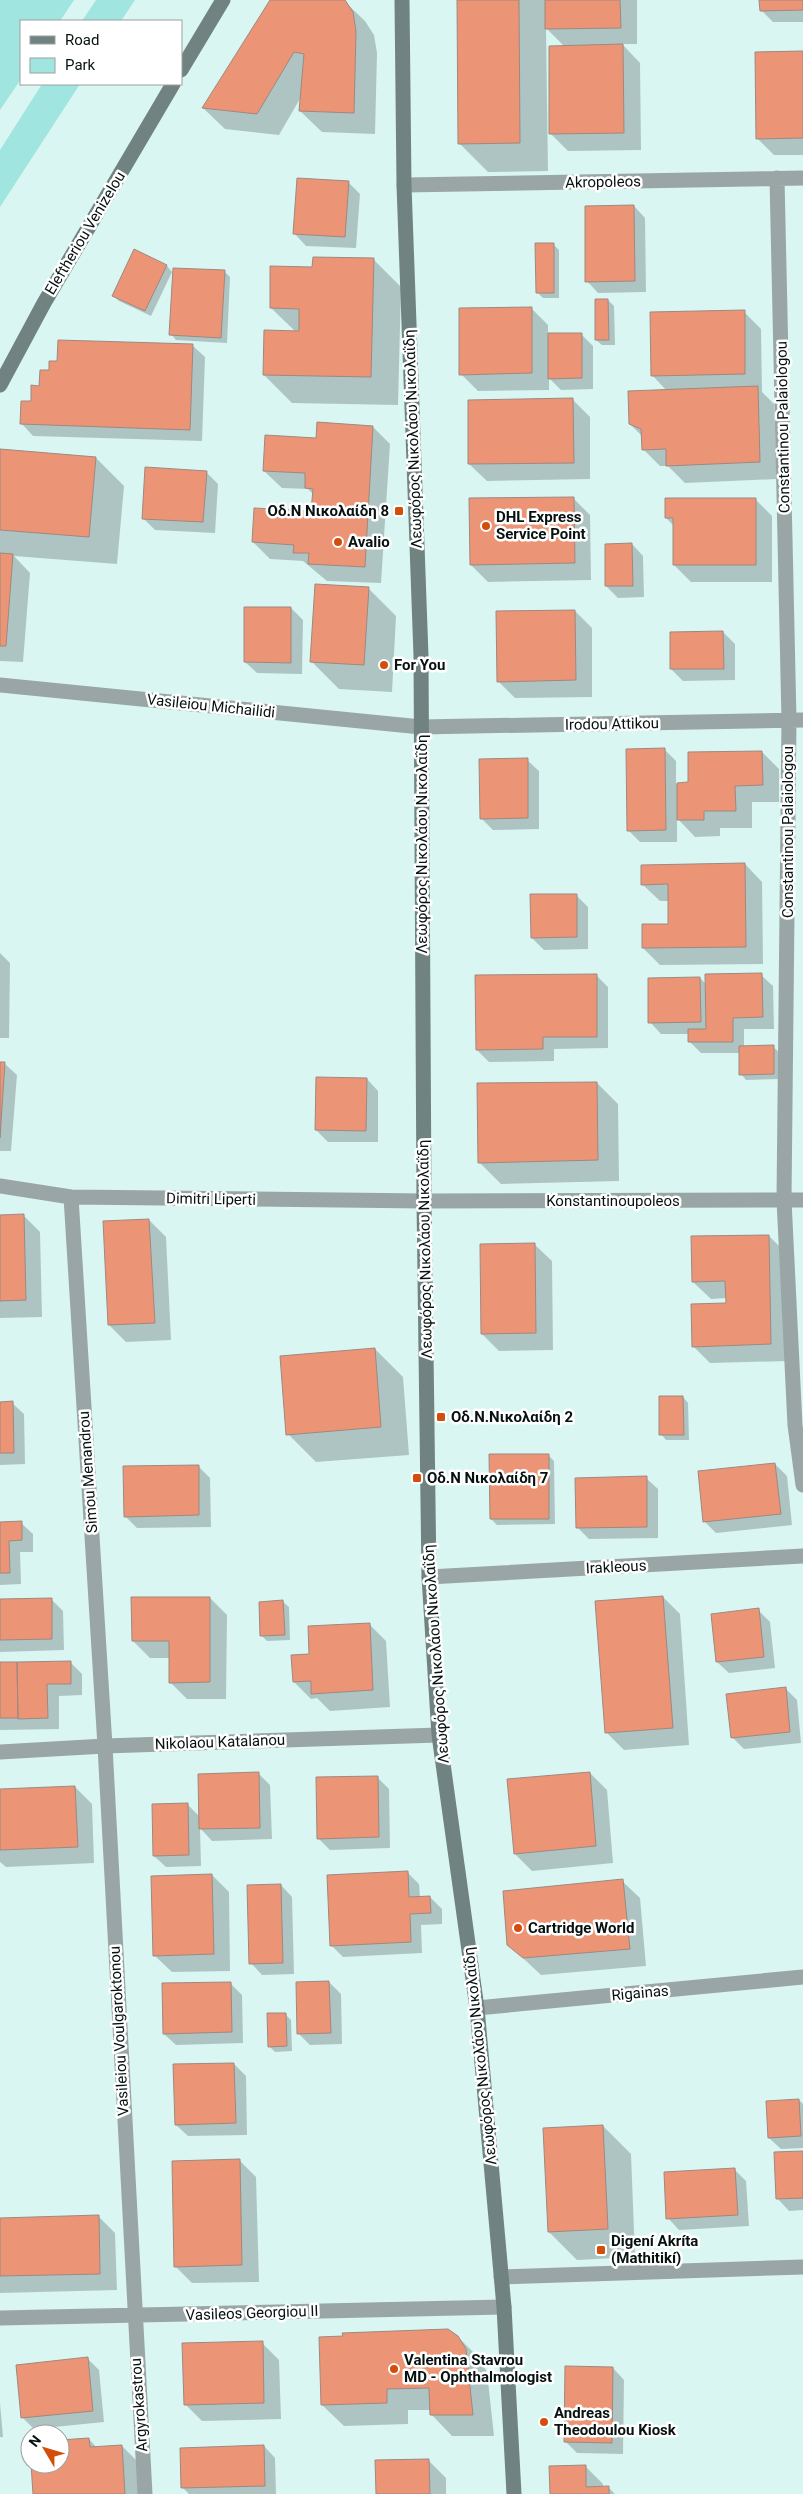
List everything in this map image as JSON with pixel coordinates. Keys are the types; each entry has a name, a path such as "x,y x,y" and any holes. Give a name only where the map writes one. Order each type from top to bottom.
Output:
{"street":[{"path":"182,68 223,0"},
{"name":"Λεωφόρος Νικολάου Νικολαΐδη","path":"402,0 404,185 422,656 424,1201 428,1577 439,1735 477,2008 504,2307 514,2494"},
{"name":"Eleftheriou Venizelou","path":"0,385 44,302 172,85"},
{"name":"Constantinou Palaiologou","path":"777,178 796,720 784,1200 795,1425 803,1485"},
{"name":"Akropoleos","path":"404,185 803,178"},
{"name":"Vasileiou Michailidi","path":"0,685 421,727"},
{"name":"Irodou Attikou","path":"421,727 796,720"},
{"name":"Dimitri Liperti","path":"0,1186 71,1197 424,1201"},
{"name":"Simou Menandrou","path":"71,1197 105,1746"},
{"name":"Konstantinoupoleos","path":"424,1201 803,1200"},
{"name":"Irakleous","path":"428,1577 803,1556"},
{"name":"Nikolaou Katalanou","path":"0,1752 105,1746 439,1735"},
{"name":"Vasileiou Voulgaroktonou","path":"105,1746 134,2317"},
{"name":"Rigainas","path":"477,2008 803,1977"},
{"path":"501,2277 803,2267"},
{"name":"Vasileos Georgiou II","path":"0,2318 134,2317 504,2307"},
{"name":"Argyrokastrou","path":"134,2317 145,2494"}],"green space":[{"path":"0,0 74,0 61,20 20,20 20,80 0,110"},
{"path":"96,0 135,0 122,20 83,20"},
{"path":"41,85 79,85 0,207 0,150"}],"building":[{"path":"270,0 345,0 353,12 356,31 354,113 299,111 304,54 294,52 257,114 202,108"},
{"path":"457,0 519,0 520,143 458,144"},
{"path":"545,0 620,0 621,28 545,29"},
{"path":"759,0 803,0 803,10 760,11"},
{"path":"623,44 624,133 549,134 549,46"},
{"path":"803,51 803,138 756,139 755,52"},
{"path":"297,178 349,181 345,237 293,234"},
{"path":"634,205 635,281 585,282 585,206"},
{"path":"535,243 554,243 554,293 536,293"},
{"path":"134,249 167,265 145,311 112,296"},
{"path":"313,257 374,258 371,377 263,375 264,330 299,331 299,309 270,308 270,266 312,267"},
{"path":"173,268 225,270 221,338 169,335"},
{"path":"595,299 608,299 609,340 595,340"},
{"path":"532,307 532,373 459,375 459,308"},
{"path":"745,310 745,374 651,376 650,312"},
{"path":"548,333 582,333 582,378 548,379"},
{"path":"58,340 193,344 190,430 20,424 21,401 31,401 31,385 39,386 40,370 49,370 49,361 57,361"},
{"path":"758,386 760,462 666,466 666,449 642,450 641,429 629,424 628,391"},
{"path":"573,398 574,463 468,464 468,400"},
{"path":"317,422 373,426 365,567 308,564 309,553 293,553 294,545 252,542 254,508 311,511 313,489 305,488 305,473 263,471 265,435 316,438"},
{"path":"0,449 96,457 89,537 0,530"},
{"path":"145,467 207,471 203,522 142,519"},
{"path":"574,497 575,563 470,565 469,498"},
{"path":"665,498 756,498 756,565 673,565 673,518 665,518"},
{"path":"632,543 633,586 605,586 605,544"},
{"path":"0,553 13,554 6,646 0,646"},
{"path":"315,584 369,587 364,665 310,662"},
{"path":"244,607 291,607 291,663 244,662"},
{"path":"575,610 576,680 497,682 496,611"},
{"path":"723,631 724,669 670,669 670,632"},
{"path":"665,748 666,830 627,831 626,749"},
{"path":"762,751 763,785 735,786 736,811 704,811 704,820 677,820 677,783 688,782 688,752"},
{"path":"528,758 528,818 480,819 479,759"},
{"path":"745,863 746,947 642,948 642,924 668,924 668,884 641,885 641,865"},
{"path":"530,894 577,894 577,937 531,938"},
{"path":"762,973 763,1017 733,1018 733,1042 688,1042 688,1029 706,1029 705,974"},
{"path":"597,974 597,1037 543,1037 543,1049 476,1050 475,975"},
{"path":"700,977 701,1022 648,1023 648,978"},
{"path":"774,1045 774,1074 739,1075 739,1046"},
{"path":"0,1062 5,1062 0,1138"},
{"path":"316,1077 367,1078 366,1131 315,1130"},
{"path":"597,1082 598,1160 478,1163 477,1083"},
{"path":"24,1214 26,1300 0,1301 0,1215"},
{"path":"149,1219 155,1323 108,1325 103,1221"},
{"path":"769,1235 771,1344 692,1347 691,1304 726,1303 725,1281 692,1282 691,1236"},
{"path":"535,1243 536,1333 481,1334 480,1244"},
{"path":"375,1348 381,1427 286,1435 280,1356"},
{"path":"659,1396 683,1396 684,1435 659,1435"},
{"path":"13,1401 14,1453 0,1453 0,1402"},
{"path":"489,1454 549,1454 549,1519 490,1519"},
{"path":"775,1463 781,1514 703,1522 698,1471"},
{"path":"199,1465 199,1515 124,1517 123,1466"},
{"path":"647,1476 647,1527 576,1528 575,1478"},
{"path":"22,1521 22,1540 9,1541 10,1573 0,1573 0,1522"},
{"path":"663,1596 673,1728 605,1733 595,1601"},
{"path":"131,1597 210,1597 210,1682 169,1683 169,1641 132,1641"},
{"path":"52,1598 52,1639 0,1640 0,1599"},
{"path":"283,1600 285,1635 260,1636 259,1602"},
{"path":"759,1608 764,1657 716,1662 711,1614"},
{"path":"370,1623 373,1690 311,1694 311,1681 293,1682 291,1655 309,1654 308,1626"},
{"path":"71,1661 71,1684 47,1684 48,1718 18,1719 17,1662"},
{"path":"0,1662 17,1662 18,1718 0,1718"},
{"path":"786,1687 790,1732 731,1738 726,1694"},
{"path":"259,1772 260,1828 199,1829 198,1774"},
{"path":"590,1772 596,1846 514,1854 507,1779"},
{"path":"378,1776 379,1837 317,1839 316,1777"},
{"path":"75,1786 78,1847 0,1850 0,1789"},
{"path":"188,1803 189,1855 153,1856 152,1804"},
{"path":"408,1871 409,1897 430,1896 431,1913 410,1914 411,1942 330,1946 327,1875"},
{"path":"212,1874 214,1954 153,1956 151,1876"},
{"path":"623,1879 630,1949 523,1958 507,1945 503,1891"},
{"path":"281,1884 283,1963 249,1964 247,1885"},
{"path":"329,1981 331,2033 297,2034 296,1982"},
{"path":"231,1982 232,2032 163,2034 162,1983"},
{"path":"267,2013 286,2013 287,2046 268,2047"},
{"path":"234,2063 236,2123 175,2125 173,2064"},
{"path":"799,2099 801,2136 768,2138 766,2101"},
{"path":"603,2125 608,2229 548,2232 543,2128"},
{"path":"803,2151 803,2198 776,2199 774,2152"},
{"path":"240,2159 242,2265 174,2267 172,2161"},
{"path":"735,2168 738,2215 666,2219 664,2172"},
{"path":"99,2215 100,2274 0,2276 0,2218"},
{"name":"Valentina Stavrou MD - Ophthalmologist","path":"448,2329 458,2336 466,2349 473,2415 430,2415 429,2388 387,2389 387,2403 321,2405 319,2337 343,2336 342,2333"},
{"path":"263,2341 264,2403 184,2405 182,2343"},
{"path":"88,2357 93,2411 21,2418 16,2365"},
{"path":"565,2366 613,2367 612,2443 564,2442"},
{"path":"89,2438 90,2447 122,2445 125,2494 33,2494 32,2474 70,2474 70,2439"},
{"path":"264,2445 265,2486 181,2488 180,2448"},
{"path":"429,2459 430,2494 376,2494 375,2460"},
{"path":"586,2465 586,2487 609,2486 609,2494 550,2494 549,2466"}],"place":[{"name":"Οδ.Ν Νικολαίδη 8","path":"399,511"},
{"name":"DHL Express Service Point","path":"486,526"},
{"name":"Avalio","path":"338,542"},
{"name":"For You","path":"384,665"},
{"name":"Οδ.Ν.Νικολαίδη 2","path":"441,1417"},
{"name":"Οδ.Ν Νικολαίδη 7","path":"417,1478"},
{"name":"Cartridge World","path":"518,1928"},
{"name":"Digení Akríta (Mathitikí)","path":"601,2250"},
{"name":"Valentina Stavrou MD - Ophthalmologist","path":"394,2369"},
{"name":"Andreas Theodoulou Kiosk","path":"544,2422"}]}
